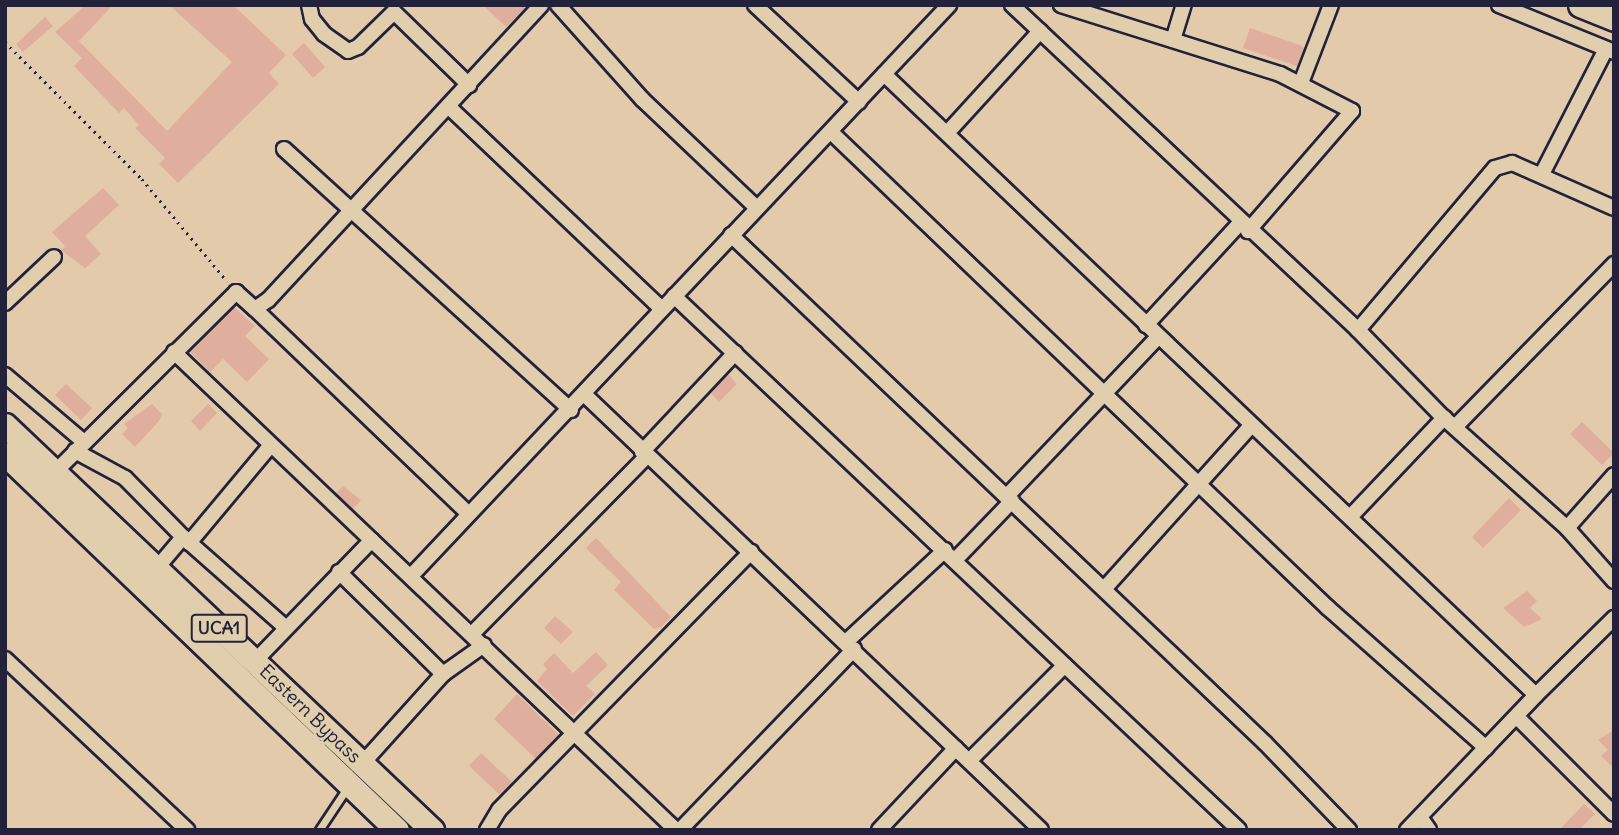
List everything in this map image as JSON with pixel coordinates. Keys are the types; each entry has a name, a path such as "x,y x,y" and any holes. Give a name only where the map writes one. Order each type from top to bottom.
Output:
{"main road":[{"path":"1580,5 1614,19"},
{"name":"Eastern Bypass","path":"5,425 432,830"},
{"name":"Eastern Bypass","path":"5,454 397,830"}],"street":[{"path":"300,5 348,51 358,47 390,9 469,85"},
{"path":"255,309 351,213 541,5"},
{"path":"558,5 650,108 757,208"},
{"path":"755,5 859,102"},
{"path":"411,576 467,512 585,395 660,307 674,296 730,235 832,133 948,5"},
{"path":"1012,5 1244,227 1358,330 1449,423 1567,528 1614,581"},
{"path":"1061,5 1301,83 1348,106 1350,117 1146,325"},
{"path":"1173,40 1184,5"},
{"path":"1301,83 1331,5"},
{"path":"1499,5 1610,51 1542,174"},
{"path":"947,133 1040,31"},
{"path":"884,74 1536,695"},
{"path":"449,107 660,307"},
{"path":"832,133 993,292 1108,393 1337,617 1486,748"},
{"path":"284,149 351,213 571,410"},
{"path":"1358,330 1495,168 1512,163 1614,208"},
{"path":"730,235 1104,589 1349,830"},
{"path":"5,303 54,257"},
{"path":"1350,517 1614,264"},
{"path":"54,473 236,292 467,512"},
{"path":"674,296 1239,830"},
{"path":"174,352 270,446 678,830 850,645 1009,499 1158,337"},
{"path":"472,634 644,455 735,353"},
{"path":"5,375 80,446 125,478 186,540 285,627"},
{"path":"585,395 644,455 850,645 1041,830"},
{"path":"1104,589 1251,426"},
{"path":"156,569 186,540 270,446"},
{"path":"1567,528 1614,475"},
{"path":"255,661 372,540"},
{"path":"487,830 499,810 751,552"},
{"path":"339,572 443,674"},
{"path":"1407,830 1614,618"},
{"path":"362,764 443,674 484,645"},
{"path":"5,659 187,830"},
{"path":"970,761 1065,665"},
{"path":"1517,716 1614,814"},
{"path":"879,830 956,748"},
{"path":"1420,817 1429,830"}],"lane":[{"path":"318,830 350,785"}],"path":[{"path":"5,42 142,179 236,292"}],"building":[{"path":"86,5 113,5 79,41 167,131 232,62 169,5 233,5 286,55 269,73 279,84 178,183 159,164 165,158 135,128 139,125 124,108 119,113 74,66 82,58 55,32"},
{"path":"483,5 527,5 506,27"},
{"path":"45,17 53,26 23,52 16,44"},
{"path":"1250,28 1304,48 1297,66 1243,48"},
{"path":"304,43 325,67 313,78 292,54"},
{"path":"103,188 119,205 85,236 101,254 85,268 61,250 65,246 52,232"},
{"path":"234,307 255,326 245,336 269,359 247,382 223,359 210,372 190,352"},
{"path":"728,374 737,384 719,402 711,393"},
{"path":"66,384 92,408 81,420 55,395"},
{"path":"152,404 162,414 159,421 135,447 122,434 128,428 124,424"},
{"path":"208,404 217,413 200,431 191,421"},
{"path":"1582,422 1614,453 1602,465 1570,434"},
{"path":"343,486 361,500 353,509 336,493"},
{"path":"1509,498 1521,510 1483,548 1472,537"},
{"path":"596,538 671,617 661,627 654,629 614,590 621,582 586,548"},
{"path":"1527,591 1537,601 1530,608 1542,619 1524,627 1503,608"},
{"path":"555,616 573,632 561,644 544,628"},
{"path":"596,652 608,665 586,686 595,694 573,716 537,681 547,669 543,664 554,653 573,673"},
{"path":"517,694 559,735 536,759 494,719"},
{"path":"1614,730 1614,768 1601,756 1608,750 1598,740"},
{"path":"481,753 512,782 500,795 469,766"},
{"path":"1584,804 1595,814 1579,830 1559,830"}]}
